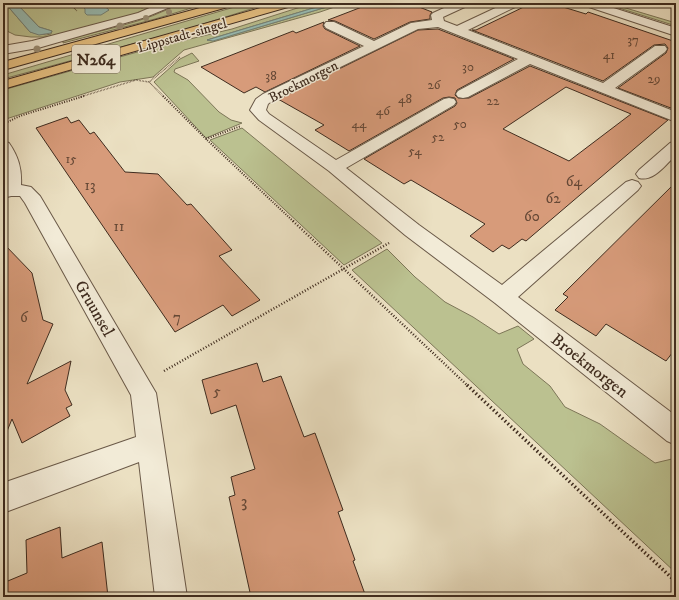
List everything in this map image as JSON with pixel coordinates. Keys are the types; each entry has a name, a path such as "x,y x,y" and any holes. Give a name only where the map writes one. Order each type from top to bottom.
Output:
{"main road":[{"name":"Lippstadt-singel","path":"3,66 231,3"},
{"name":"Lippstadt-singel","path":"3,85 291,3"}],"street":[{"path":"3,50 27,46 142,15 171,3"},
{"path":"439,23 437,15 465,3"},
{"path":"458,30 515,3"},
{"path":"587,3 676,32"},
{"name":"Broekmorgen","path":"676,117 439,23 415,26 268,98 261,102 258,110 264,117 335,168 412,230 503,297 676,432"},
{"path":"330,25 374,46"},
{"path":"3,39 27,46"},
{"path":"604,89 660,49"},
{"path":"464,94 529,59"},
{"path":"335,168 449,102"},
{"name":"Gruunsel","path":"3,146 10,157 14,173 7,191 25,191 33,200 143,393 171,597"},
{"path":"503,297 676,146"},
{"path":"3,498 150,445"}],"path":[{"path":"149,82 186,53"},
{"path":"3,124 20,116 126,82 136,80 149,82 206,140 676,582"},
{"path":"206,140 264,117"},
{"path":"139,385 344,270 412,230"}],"green space":[{"path":"3,3 5,3 30,32 46,35 51,34 52,31 39,27 16,3 80,3 85,9 109,10 101,3 149,3 139,7 142,8 154,3 163,3 133,15 50,37 31,37 15,35 3,29"},
{"path":"180,3 208,3 155,19 63,43 63,40 138,21 167,10"},
{"path":"248,3 270,3 184,30 3,79 3,75"},
{"path":"313,3 330,3 207,40 213,41 340,3 346,3 320,12 184,50 153,77 120,82 3,120 3,90 148,49 232,29"},
{"path":"603,3 609,3 676,23 676,26"},
{"path":"192,53 199,61 175,69 174,72 188,80 219,112 231,120 242,123 206,138 154,82 180,59"},
{"path":"242,128 382,243 344,265 210,140"},
{"path":"387,249 415,277 445,302 473,317 499,334 518,326 534,339 517,349 523,364 550,386 565,407 600,424 655,463 676,458 676,573 352,270"}],"water":[{"path":"5,3 16,3 39,27 52,31 51,33 39,35 30,32"},
{"path":"80,3 101,3 109,10 101,15 87,15 85,13 85,9"},
{"path":"330,3 340,3 213,41 207,40"}],"building":[{"path":"378,3 401,3 410,7 414,5 432,12 430,19 410,22 374,39 335,21 328,20 367,5 370,6"},
{"path":"532,3 550,3 586,14 588,12 676,42 676,110 618,88 666,53 668,48 665,44 654,45 603,81 472,30 476,30"},
{"path":"324,22 323,26 325,29 360,46 265,92 256,87 244,93 201,67 293,31 296,33"},
{"path":"438,29 514,59 457,90 455,95 458,98 469,98 530,66 668,120 526,241 522,239 509,249 502,245 493,252 470,236 485,224 411,180 404,184 364,159 455,106 457,103 455,98 443,98 349,151 315,130 324,125 278,99 418,30","holes":["566,87 631,114 569,161 503,129"]},
{"path":"67,117 71,123 79,120 90,134 94,132 125,172 158,174 187,205 191,204 232,250 219,256 260,300 232,316 223,305 175,332 36,128"},
{"path":"676,182 676,348 666,361 606,324 596,336 555,310 568,297 563,294"},
{"path":"3,243 32,273 43,320 53,324 27,384 71,361 65,390 72,405 66,408 70,416 22,443 12,419 3,441"},
{"path":"257,363 263,382 281,376 304,437 315,433 343,510 338,512 366,597 251,597 229,497 235,495 231,477 255,469 236,405 211,414 202,380"},
{"path":"60,527 62,558 102,542 108,597 3,597 3,583 27,573 26,540"}]}
